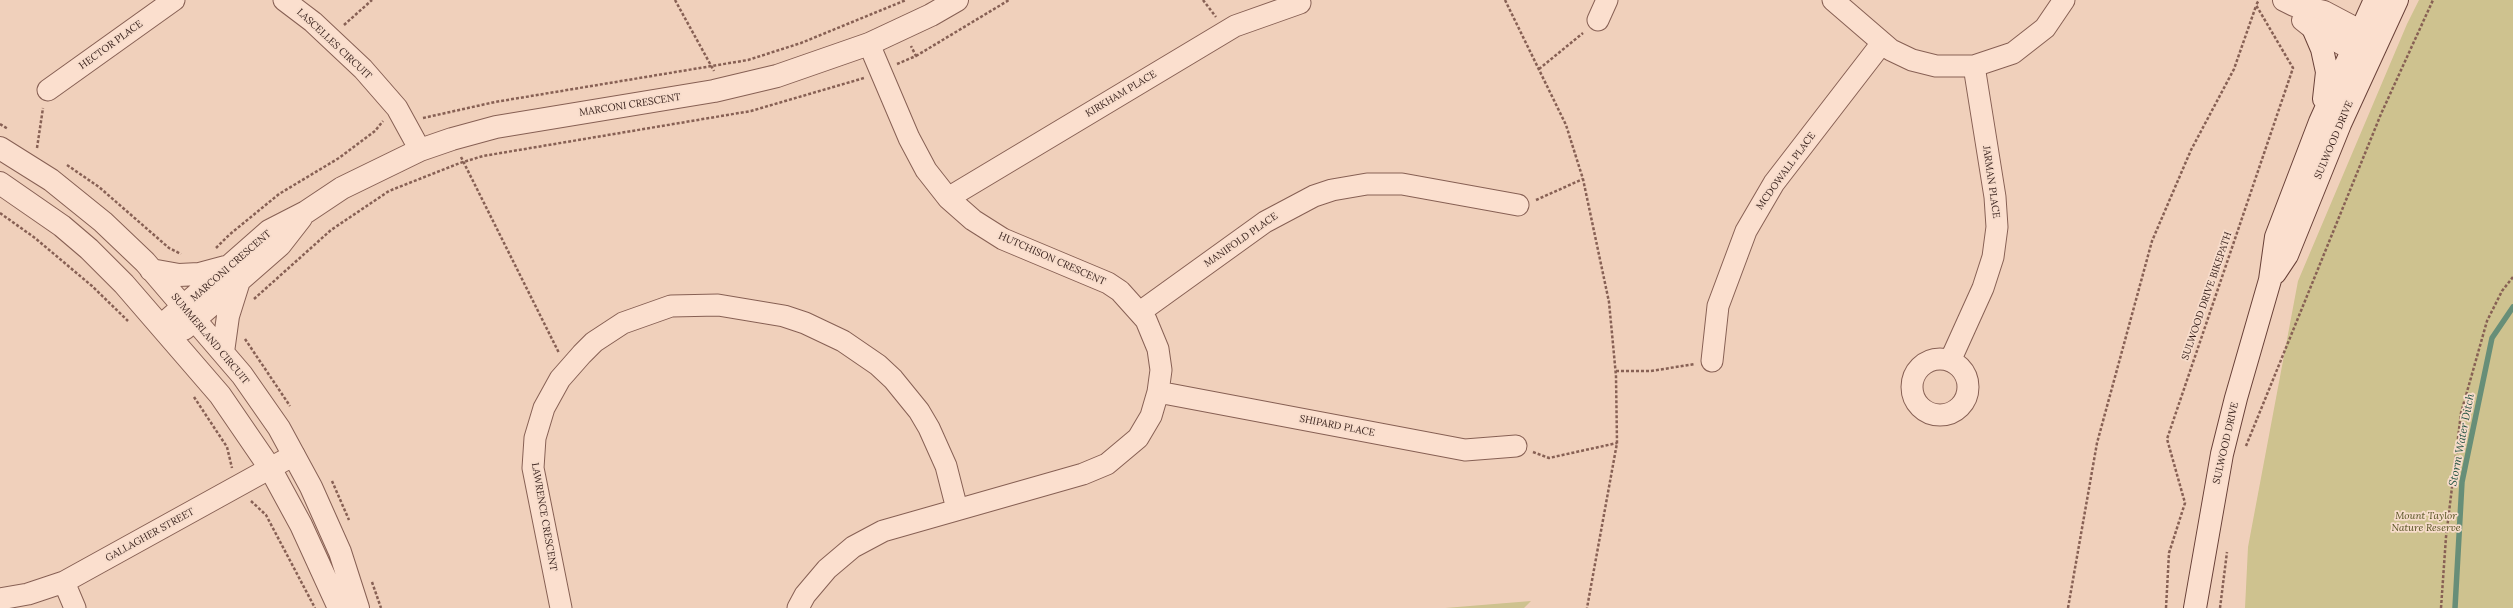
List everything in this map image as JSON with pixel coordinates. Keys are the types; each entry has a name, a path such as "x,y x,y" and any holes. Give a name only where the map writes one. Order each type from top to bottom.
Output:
{"street":[{"name":"HECTOR PLACE","path":"48,90 174,0"},
{"name":"LASCELLES CIRCUIT","path":"284,0 332,40 363,69 398,108 420,150"},
{"name":"MARCONI CRESCENT","path":"167,333 234,274 269,231 306,212 342,188 420,150 452,138 496,127 724,89 777,76 869,44 931,15 957,0"},
{"path":"1598,20 1607,0"},
{"path":"1833,0 1882,43 1918,62 1936,66 1974,66 2013,53 2035,38 2045,28 2064,0"},
{"name":"SULWOOD DRIVE","path":"2195,608 2222,454 2236,398 2270,280 2276,237 2320,122 2375,0"},
{"name":"SULWOOD DRIVE","path":"2270,280 2287,255 2373,49 2397,0"},
{"name":"KIRKHAM PLACE","path":"948,198 1235,26 1300,3"},
{"path":"2289,3 2324,12 2356,40"},
{"path":"2289,3 2306,23 2313,28 2356,40 2373,49"},
{"path":"2313,28 2322,49 2327,72 2324,109 2320,122"},
{"name":"MCDOWALL PLACE","path":"1712,361 1718,306 1746,231 1774,183 1882,43"},
{"name":"HUTCHISON CRESCENT","path":"798,608 805,595 827,569 853,547 884,531 1083,474 1107,464 1138,438 1151,416 1158,392 1161,370 1158,349 1146,320 1120,291 1108,283 1003,239 973,220 948,198 926,170 909,138 869,44"},
{"name":"JARMAN PLACE","path":"1950,361 1983,288 1993,258 1997,227 1995,197 1974,66"},
{"name":"SUMMERLAND CIRCUIT","path":"0,148 51,180 103,222 151,270 242,375 294,455 340,552 358,608"},
{"path":"0,184 62,226 88,249 124,284 220,395 270,468 301,525 339,608"},
{"name":"MANIFOLD PLACE","path":"1140,312 1275,215 1314,196 1332,190 1367,184 1402,184 1518,205"},
{"path":"151,270 179,275 234,274 223,352"},
{"name":"LAWRENCE CRESCENT","path":"561,608 533,468 535,438 544,408 568,370 594,342 623,323 671,306 718,305 755,310 805,323 844,341 878,365 897,385 918,411 929,428 946,466 957,509"},
{"name":"SHIPARD PLACE","path":"1158,392 1465,450 1516,446"},
{"name":"GALLAGHER STREET","path":"0,599 28,594 64,582 294,455"},
{"path":"64,582 75,608"}],"path":[{"path":"332,40 356,13 372,0"},
{"path":"675,0 724,89"},
{"path":"916,56 1009,0"},
{"path":"1505,0 1566,125 1583,179 1609,302 1616,371 1617,443 1586,608"},
{"path":"2068,608 2097,443 2152,241 2191,150 2234,69 2256,5 2260,0"},
{"path":"2244,451 2378,121 2433,0"},
{"name":"SULWOOD DRIVE BIKEPATH","path":"2166,608 2169,553 2186,503 2167,439 2293,68 2256,5"},
{"path":"1539,69 1598,20"},
{"path":"452,138 568,370"},
{"path":"1518,205 1546,198 1583,179"},
{"path":"0,214 92,286 132,325"},
{"path":"2442,608 2446,537 2460,413 2477,350 2487,321 2502,291 2513,277"},
{"path":"1616,371 1651,371 1712,361"},
{"path":"190,392 227,447 233,471"},
{"path":"1516,446 1549,458 1617,443"},
{"path":"248,500 266,515 315,608"},
{"path":"2220,608 2227,548"}],"green space":[{"name":"Mount Taylor Nature Reserve","path":"2419,0 2513,0 2513,608 2245,608 2248,547 2298,281 2407,24"},
{"path":"1531,601 1524,608 1445,608"}],"waterway":[{"name":"Storm Water Ditch","path":"2455,608 2462,482 2492,338 2513,307"}]}
